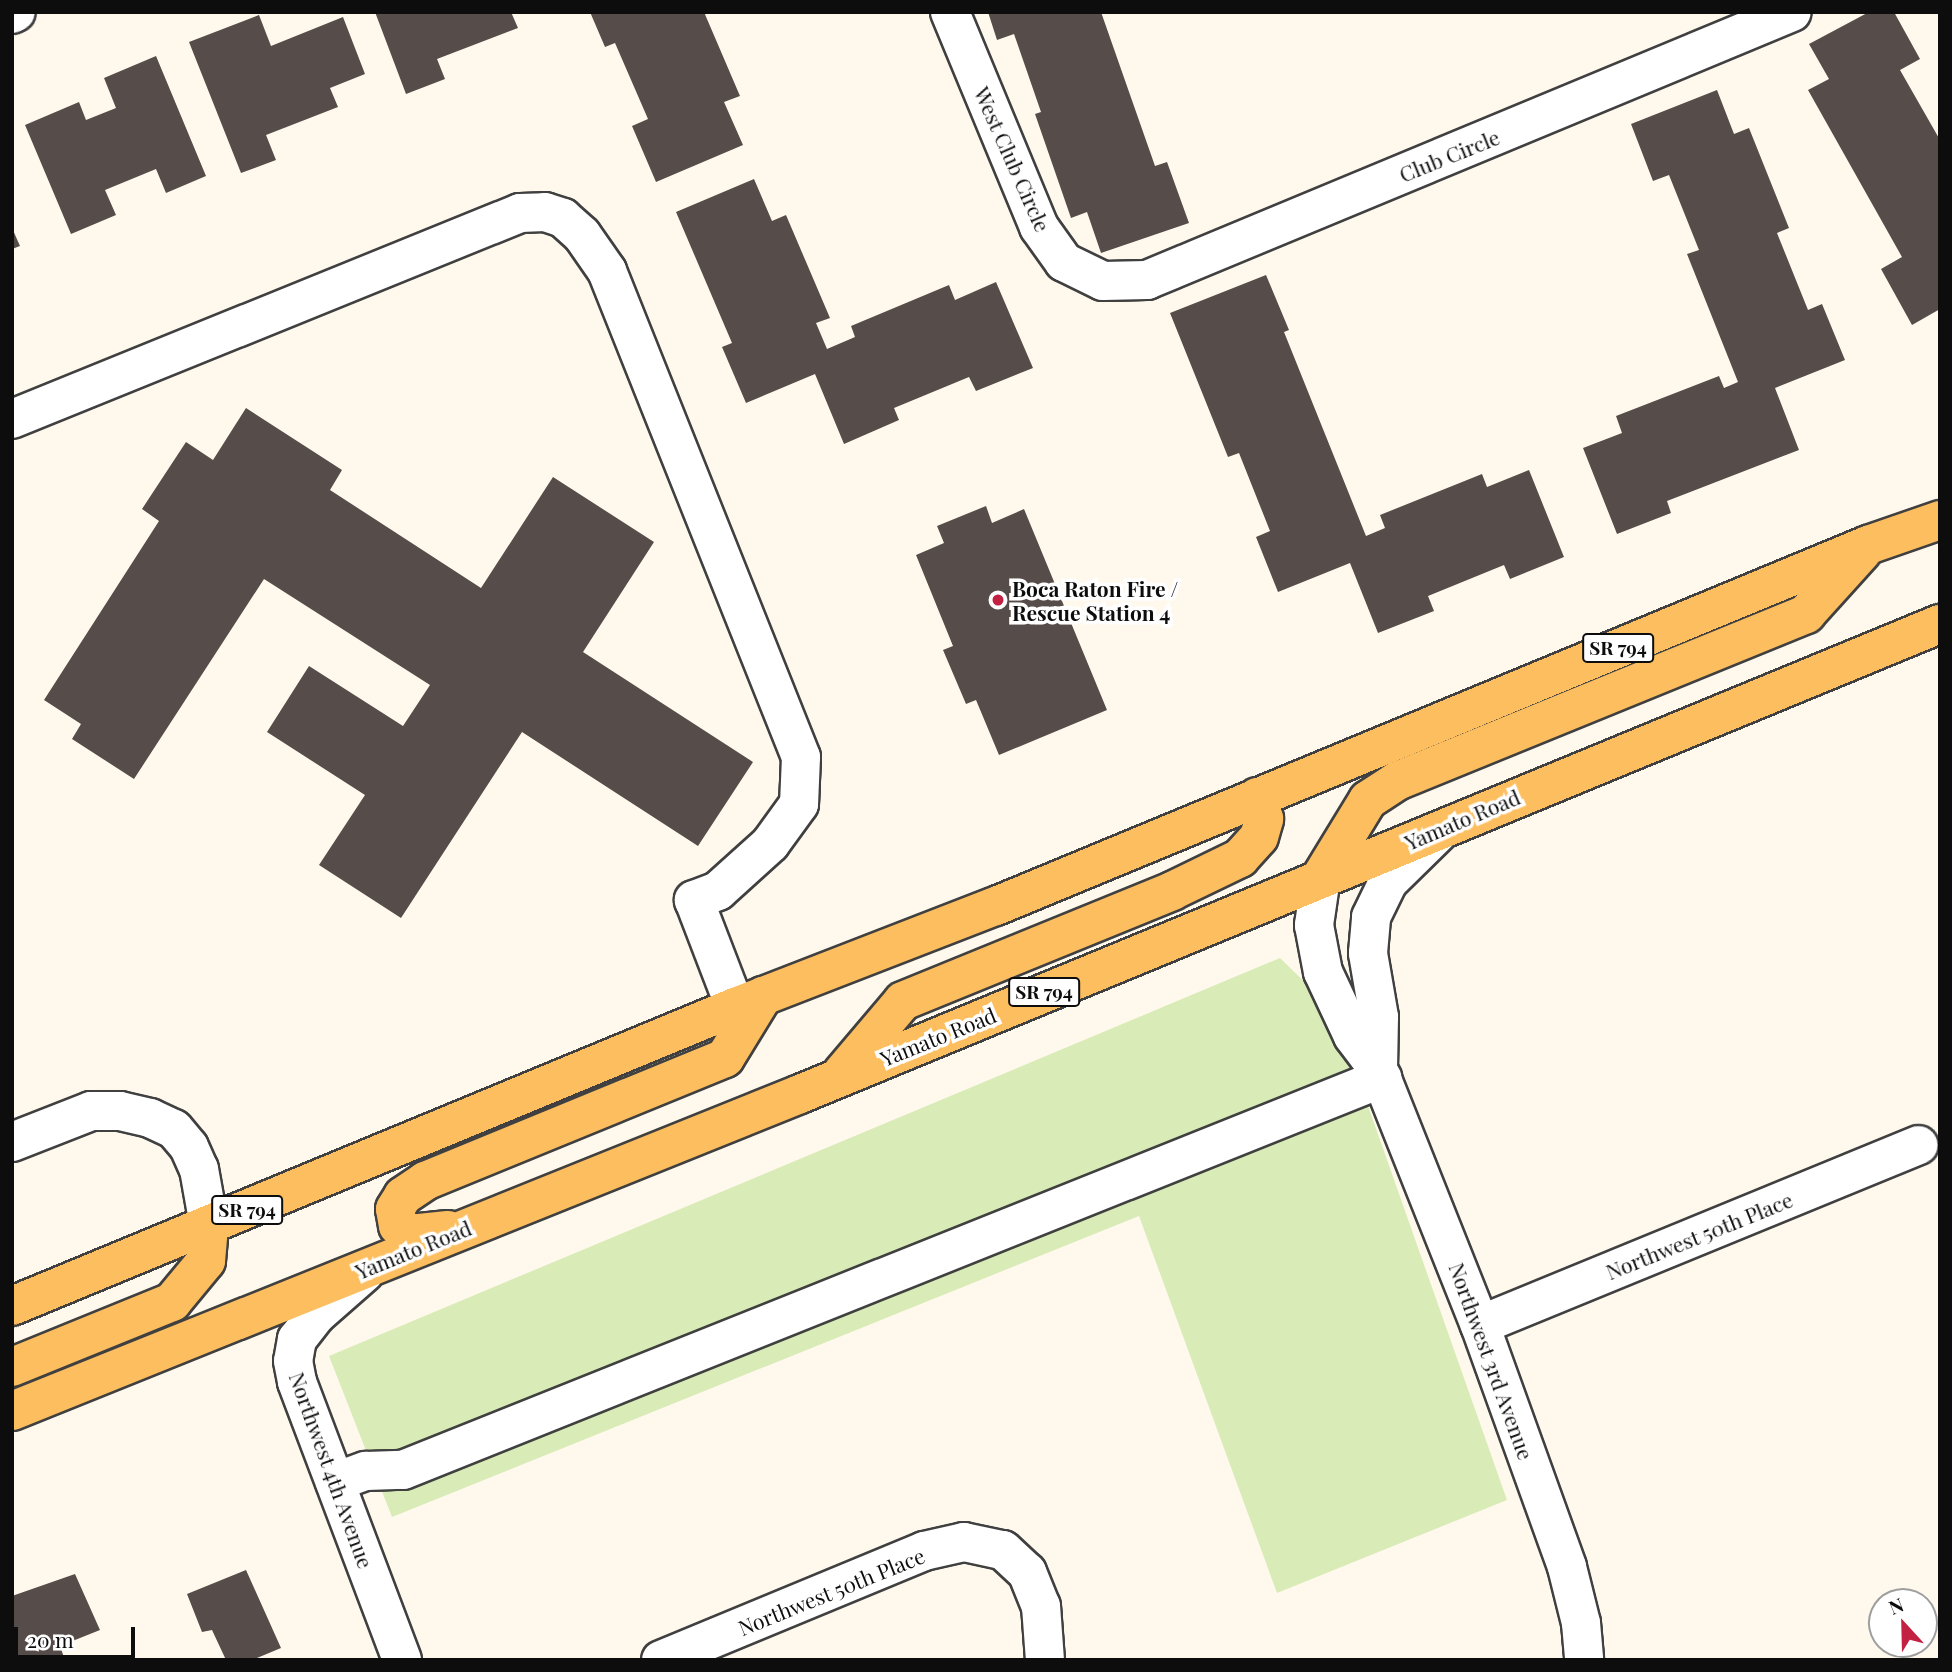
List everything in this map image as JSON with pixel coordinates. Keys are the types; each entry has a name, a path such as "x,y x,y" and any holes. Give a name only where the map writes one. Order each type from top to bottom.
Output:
{"main road":[{"name":"SR 794","path":"12,1306 1868,545 1940,520"},
{"path":"1321,877 1368,800 1397,781 1806,614 1868,545"},
{"name":"Yamato Road","path":"12,1410 838,1077 1940,624"},
{"path":"838,1077 903,1001 1172,891 1240,858 1259,837 1264,819 1257,797"},
{"path":"465,1228 412,1234 398,1226 395,1209 403,1196 425,1181 725,1058 749,1002"},
{"path":"12,1367 172,1302 206,1261 209,1225"}],"street":[{"name":"West Club Circle","path":"950,12 1039,227 1065,262 1103,281"},
{"name":"Club Circle","path":"1103,281 1147,280 1792,12"},
{"path":"12,419 520,213 545,212 563,218 582,235 607,271 801,757 799,804 770,844 718,891 694,900 749,1002"},
{"name":"Northwest 3rd Avenue","path":"1380,1073 1379,1017 1367,953 1371,917 1388,882 1446,825"},
{"name":"Northwest 3rd Avenue","path":"1321,877 1314,925 1323,972 1353,1036 1380,1073 1480,1325 1567,1567 1581,1623 1584,1660"},
{"path":"335,1482 366,1471 403,1469 1380,1073"},
{"path":"16,1130 91,1111 120,1111 174,1129 199,1169 209,1225"},
{"name":"Northwest 50th Place","path":"1480,1325 1918,1146"},
{"name":"Northwest 4th Avenue","path":"374,1265 316,1315 297,1339 293,1361 297,1382 402,1660"},
{"name":"Northwest 50th Place","path":"662,1660 924,1551 964,1542 1003,1549 1027,1572 1041,1606 1045,1660"}],"green space":[{"path":"1280,958 1319,996 1361,1086 1507,1500 1277,1593 1139,1216 392,1517 329,1356"}],"building":[{"path":"375,12 511,12 518,28 437,59 445,79 406,94"},
{"path":"590,12 704,12 740,96 724,102 743,145 656,182 632,126 648,119 615,43 605,47"},
{"path":"988,12 1101,12 1155,166 1167,162 1189,223 1101,253 1087,212 1071,218 1035,114 1041,112 1014,34 997,40"},
{"path":"1869,12 1894,12 1920,59 1900,70 1940,140 1940,309 1912,325 1881,269 1902,257 1808,90 1829,79 1809,44"},
{"path":"259,15 271,46 343,17 365,74 330,88 338,107 266,135 276,160 241,173 189,42"},
{"path":"156,56 206,176 166,193 156,169 105,190 116,215 71,234 25,125 79,102 86,120 116,108 104,78"},
{"path":"1717,90 1734,134 1749,128 1789,228 1777,233 1808,310 1822,304 1845,360 1775,388 1799,450 1667,501 1671,513 1617,534 1583,448 1622,433 1616,416 1719,376 1724,388 1738,382 1687,254 1699,250 1669,175 1653,181 1631,124"},
{"path":"754,179 772,221 786,215 830,318 816,323 827,349 855,337 851,326 949,285 955,300 996,282 1033,368 976,391 969,377 894,408 899,420 844,444 815,374 746,403 722,347 732,343 676,212"},
{"path":"12,228 20,246 12,249"},
{"path":"1266,275 1289,330 1284,332 1366,536 1385,528 1380,515 1482,474 1487,487 1529,470 1564,557 1510,579 1504,565 1428,596 1434,611 1378,633 1350,563 1278,592 1256,537 1270,531 1239,453 1228,457 1170,313"},
{"path":"246,408 342,470 330,490 481,588 553,477 654,542 583,652 753,762 698,846 522,732 401,918 319,865 365,795 267,732 309,666 403,726 430,685 264,579 134,779 72,739 81,724 44,700 159,521 142,509 186,442 213,460"},
{"name":"Boca Raton Fire / Rescue Station 4","path":"986,506 992,523 1024,509 1107,710 999,755 976,700 966,704 943,650 953,646 916,555 944,543 937,526"},
{"path":"246,1570 281,1648 252,1660 226,1660 212,1630 202,1632 187,1594"},
{"path":"75,1574 100,1630 60,1646 65,1660 12,1660 12,1596"}],"place":[{"name":"Boca Raton Fire / Rescue Station 4","path":"998,600"}]}
